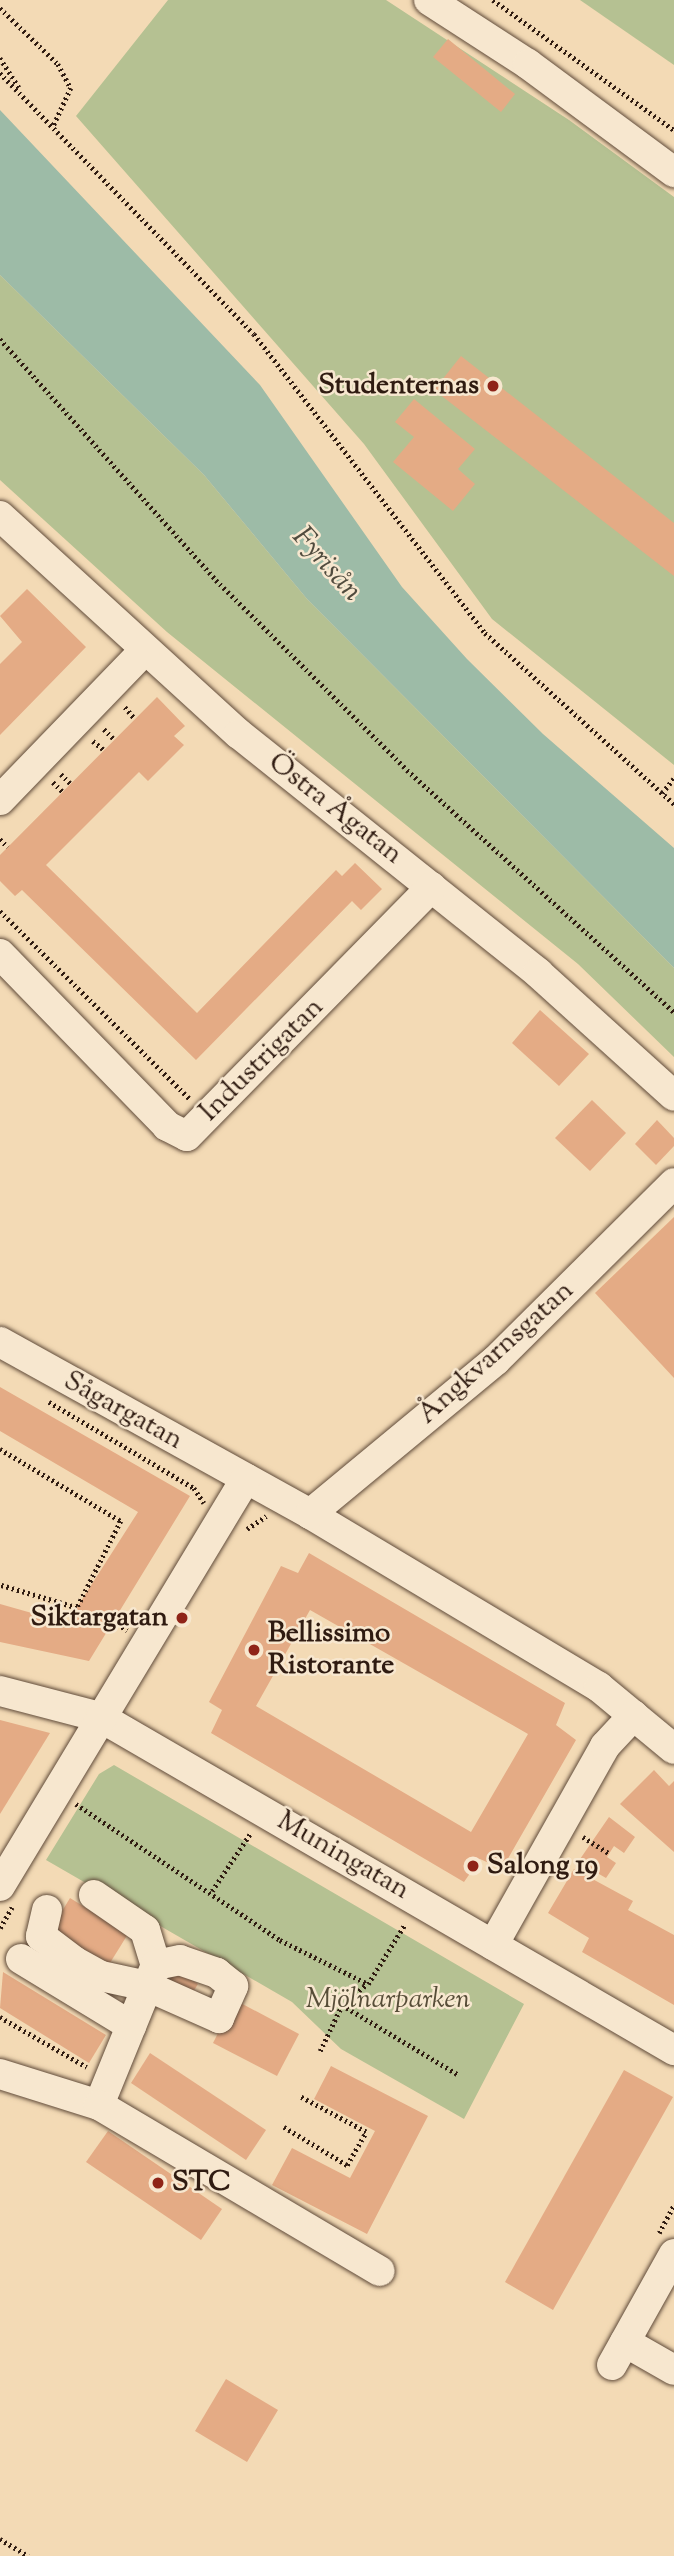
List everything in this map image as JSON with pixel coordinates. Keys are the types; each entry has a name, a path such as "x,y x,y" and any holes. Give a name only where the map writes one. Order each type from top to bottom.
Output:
{"street":[{"path":"429,0 528,64 674,172"},
{"name":"Östra Ågatan","path":"0,516 239,734 538,973 674,1096"},
{"path":"0,800 145,650"},
{"name":"Industrigatan","path":"0,954 167,1126 187,1136 432,887"},
{"name":"Ångkvarnsgatan","path":"310,1514 496,1360 674,1183"},
{"name":"Sågargatan","path":"0,1342 246,1479"},
{"path":"9,1891 100,1717 240,1525 246,1479 310,1514 599,1687 674,1749"},
{"name":"Muningatan","path":"0,1691 100,1717 674,2050"},
{"path":"493,1945 606,1746 634,1715"},
{"path":"94,1895 145,1930 152,1975 104,2092"},
{"path":"47,1910 41,1936 53,1947 101,1976 152,1975"},
{"path":"21,1959 131,2026"},
{"path":"0,2074 104,2092 380,2271"},
{"path":"670,2270 619,2354 674,2370"}],"path":[{"path":"493,0 674,130"},
{"path":"0,8 58,64 71,88 53,127"},
{"path":"0,58 23,94"},
{"path":"0,73 254,334 485,633 674,804"},
{"path":"0,339 216,580 407,770 674,1013"},
{"path":"662,793 674,778"},
{"path":"0,839 8,847"},
{"path":"0,911 208,1116"},
{"path":"46,1400 194,1488 204,1504 240,1525 267,1516 279,1499"},
{"path":"0,1449 121,1521 77,1608 0,1585"},
{"path":"113,1621 127,1630"},
{"path":"67,1813 79,1793"},
{"path":"73,1802 212,1891 280,1940 368,1984"},
{"path":"239,1826 263,1840"},
{"path":"577,1848 590,1826"},
{"path":"212,1891 251,1833"},
{"path":"583,1837 610,1853"},
{"path":"0,1928 9,1891"},
{"path":"394,1916 418,1930"},
{"path":"320,2051 342,2005 368,1984 405,1923"},
{"path":"342,2005 459,2075"},
{"path":"0,2017 104,2092"},
{"path":"284,2127 347,2165 366,2132 299,2096"},
{"path":"0,2539 28,2556"}],"green space":[{"name":"Studenternas","path":"168,0 386,0 569,120 674,197 674,765 492,619 364,444 76,116"},
{"path":"580,0 674,0 674,65"},
{"path":"0,275 204,475 307,599 674,968 674,1057 578,964 167,632 0,480"},
{"name":"Mjölnarparken","path":"114,1765 524,2004 464,2119 341,2049 292,2002 46,1860 99,1774"}],"water":[{"name":"Fyrisån","path":"0,110 260,385 402,587 467,659 543,734 674,848 674,968 307,599 204,475 0,275"}],"building":[{"path":"448,39 515,94 501,112 433,57"},
{"path":"461,356 674,523 674,576 434,390"},
{"path":"414,399 475,449 458,469 475,484 453,511 393,462 414,437 395,422"},
{"path":"27,589 86,647 0,735 0,664 22,642 0,616"},
{"path":"157,697 185,726 174,736 184,745 148,781 139,772 46,865 197,1013 336,870 342,876 355,863 382,889 361,910 352,901 196,1060 22,890 15,896 0,881 0,855"},
{"path":"540,1010 589,1054 559,1086 512,1043"},
{"path":"592,1100 626,1133 590,1171 555,1138"},
{"path":"657,1120 674,1138 674,1146 656,1165 635,1144"},
{"path":"674,1217 674,1378 595,1293"},
{"path":"0,1387 190,1496 89,1661 0,1642 0,1604 67,1623 138,1512 0,1431"},
{"path":"309,1553 565,1703 556,1725 576,1740 502,1869 480,1859 464,1882 211,1733 222,1710 209,1702 281,1566 298,1573","holes":["310,1610 528,1734 471,1832 256,1706"]},
{"path":"0,1720 50,1733 0,1814"},
{"path":"654,1770 669,1786 674,1781 674,1852 620,1804"},
{"path":"609,1817 635,1837 624,1853 614,1846 607,1857 616,1863 606,1878 578,1862"},
{"path":"574,1869 633,1901 628,1910 674,1935 674,2005 582,1952 589,1938 548,1913"},
{"path":"70,1898 128,1934 105,1971 47,1936"},
{"path":"171,1967 198,1984 187,2002 159,1985"},
{"path":"3,1972 106,2035 89,2063 0,2008"},
{"path":"235,2000 299,2034 277,2076 213,2043"},
{"path":"150,2053 266,2130 246,2160 131,2083"},
{"path":"331,2066 428,2116 367,2234 272,2185 292,2148 350,2178 375,2131 314,2099"},
{"path":"624,2070 673,2097 553,2310 505,2282"},
{"path":"108,2131 222,2209 201,2240 86,2162"},
{"path":"226,2379 278,2410 247,2462 195,2431"}],"place":[{"name":"Studenternas","path":"493,386"},
{"name":"Siktargatan","path":"182,1618"},
{"name":"Bellissimo Ristorante","path":"254,1650"},
{"name":"Salong 19","path":"473,1866"},
{"name":"STC","path":"158,2183"}]}
